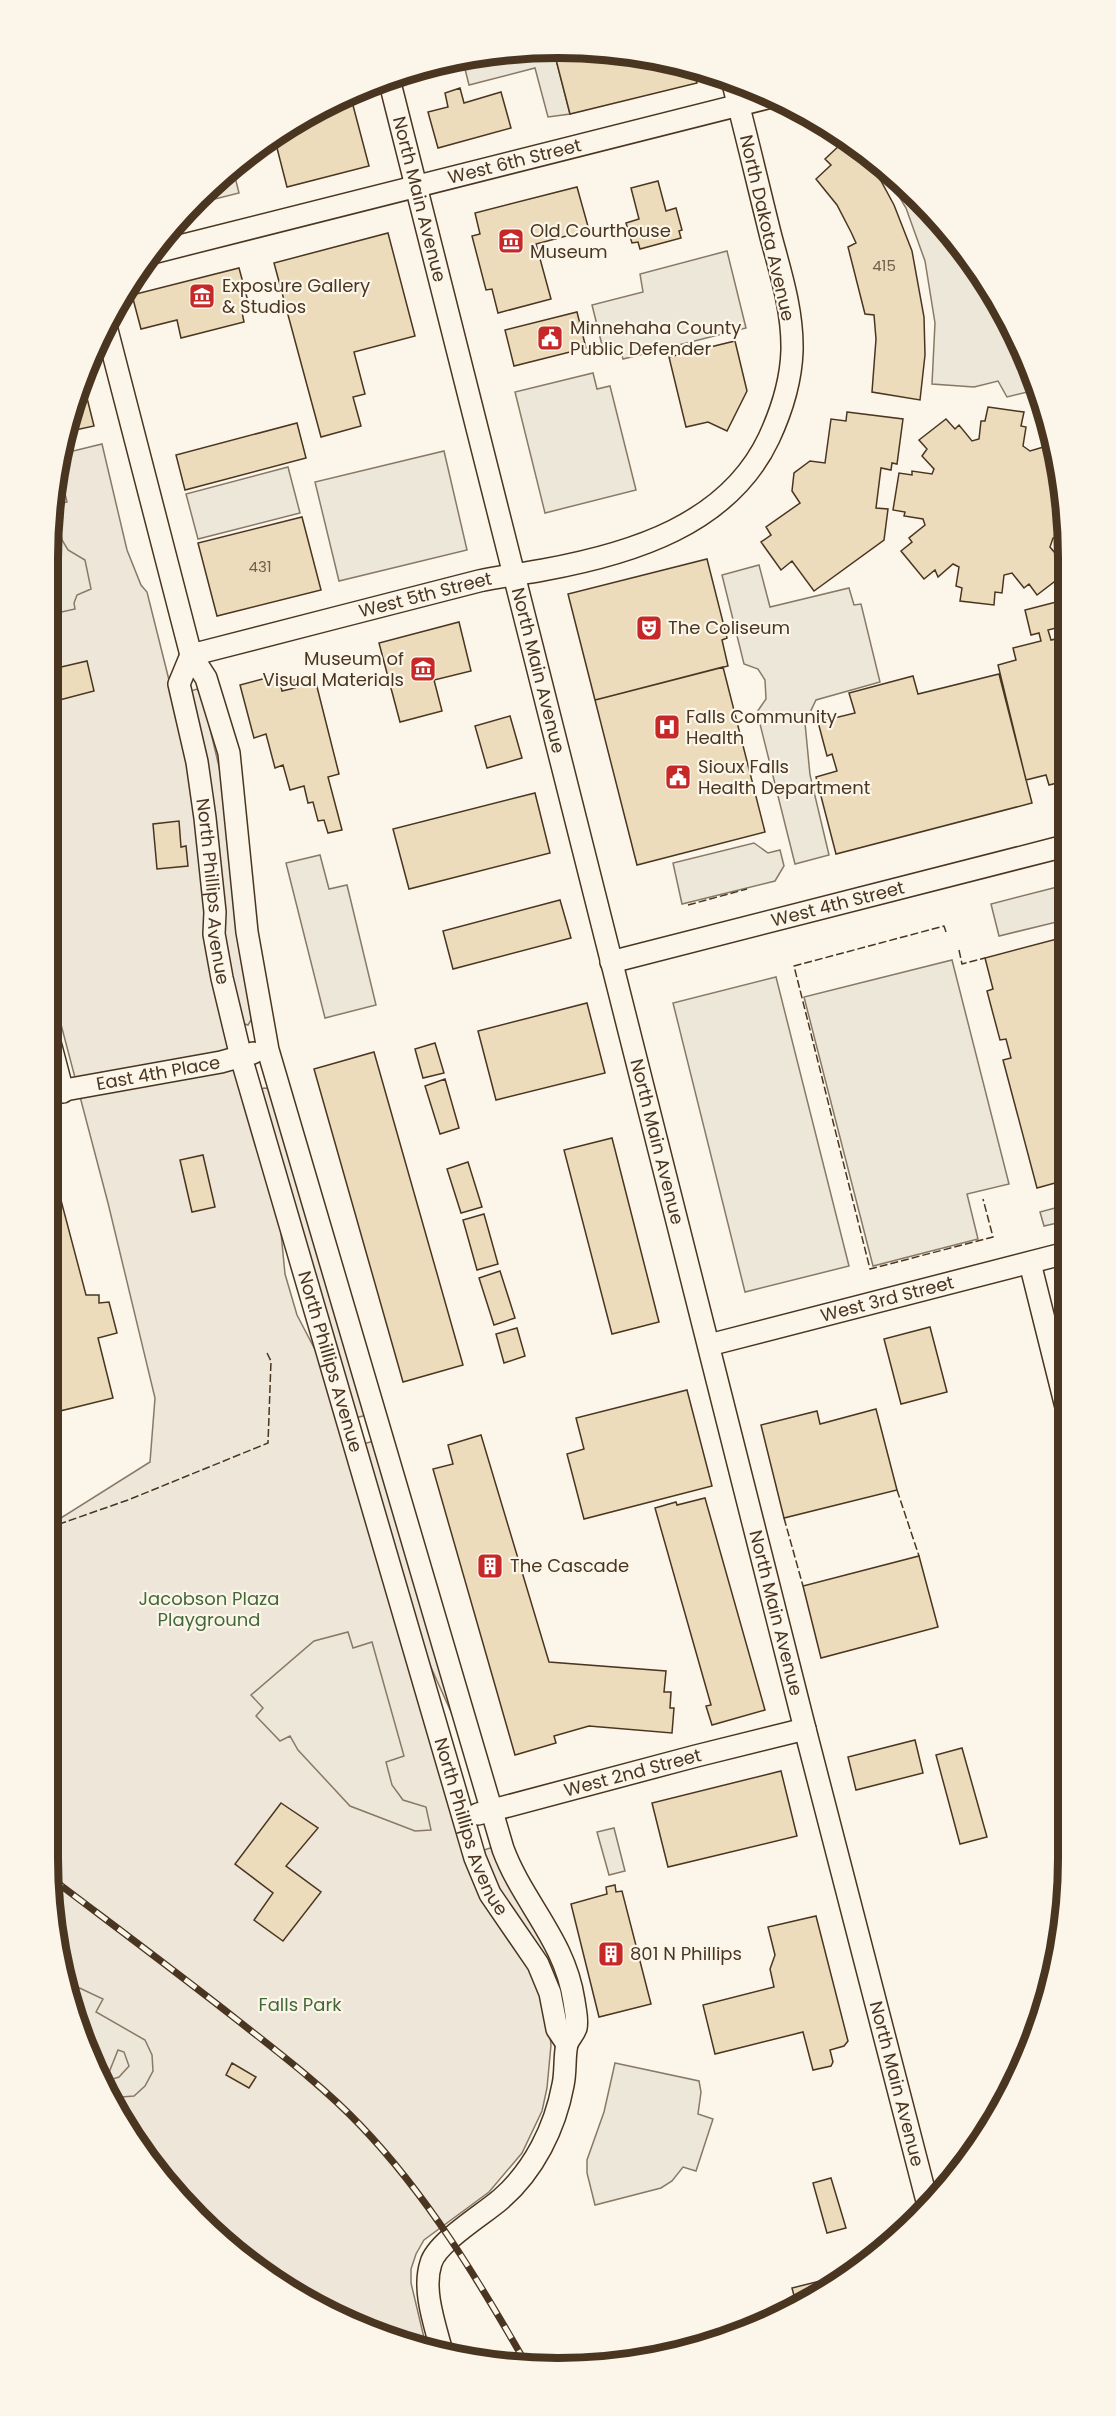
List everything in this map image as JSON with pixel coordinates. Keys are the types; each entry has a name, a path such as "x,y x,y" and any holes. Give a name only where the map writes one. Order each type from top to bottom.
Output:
{"street":[{"name":"North Main Avenue","path":"391,87 805,1729 926,2196"},
{"name":"North Dakota Avenue","path":"735,91 783,283 790,325 792,351 790,376 777,421 766,444"},
{"name":"West 6th Street","path":"165,250 757,100"},
{"name":"North Phillips Avenue","path":"109,339 191,655 206,678 229,753 247,932 268,1050 491,1811 510,1868 542,1918 564,1963 573,1998 576,2027 567,2044 560,2102 536,2157 522,2178 501,2199 441,2247 431,2259 427,2276 429,2295 440,2343"},
{"name":"West 5th Street","path":"191,655 514,574 565,566 645,544 695,520 736,486 766,444"},
{"name":"North Phillips Avenue","path":"191,655 179,684 197,762 206,818 215,912 214,934 241,1056 484,1884 538,1964 550,1993 556,2029 567,2044"},
{"name":"West 4th Street","path":"611,962 1058,848"},
{"name":"East 4th Place","path":"59,1091 268,1050"},
{"name":"West 3rd Street","path":"709,1344 1058,1255"},
{"path":"1030,1263 1058,1378"},
{"name":"West 2nd Street","path":"463,1818 805,1729"}],"green space":[{"name":"Falls Park","path":"102,444 127,550 141,585 147,592 172,692 280,1223 285,1274 297,1315 322,1363 460,1835 538,1983 549,2026 551,2045 547,2088 542,2111 522,2153 489,2192 424,2240 416,2254 411,2269 411,2283 424,2339 367,2319 308,2291 229,2234 182,2187 143,2136 110,2079 85,2019 68,1955 60,1891 59,1858 59,1518 150,1462 155,1398 108,1203 59,1017 59,558 63,493 70,452"},
{"path":"197,689 202,695 221,775 253,1017 248,1025 241,1023 239,1019 226,942 191,691"},
{"path":"271,1089 367,1415 355,1418 260,1090"},
{"path":"375,1441 455,1713 452,1714 420,1643 362,1444"},
{"path":"493,1849 542,1932 561,1982 556,1984 544,1956 491,1877 484,1850"}],"shaded area":[{"path":"556,58 570,114 548,117 535,68 469,85 465,67"},
{"path":"235,177 239,193 210,200"},
{"path":"895,189 934,229 973,280 1006,337 1029,392 1007,397 998,381 974,387 932,384 935,323 925,261 906,208"},
{"path":"727,251 746,328 623,359 619,345 603,349 592,305 643,292 640,274"},
{"path":"593,373 597,389 610,386 636,490 545,513 515,392"},
{"path":"444,451 467,550 339,581 315,482"},
{"path":"288,467 300,513 198,539 186,494"},
{"path":"64,488 67,502 62,503"},
{"path":"60,531 68,550 85,560 91,589 77,595 74,603 75,609 59,613"},
{"path":"759,565 770,607 849,588 854,605 861,604 880,682 816,700 805,723 810,775 829,855 795,864 757,712 766,699 765,680 758,669 744,664 722,575"},
{"path":"754,843 768,853 780,850 784,866 775,881 682,904 673,863"},
{"path":"320,855 329,889 347,885 376,1005 325,1018 286,863"},
{"path":"1058,887 1058,922 999,936 991,904"},
{"path":"952,960 1009,1184 967,1194 978,1239 873,1266 804,997"},
{"path":"776,977 849,1266 745,1292 673,1003"},
{"path":"1058,1207 1058,1223 1044,1226 1040,1212"},
{"path":"348,1632 353,1648 372,1642 404,1756 386,1762 392,1785 403,1800 426,1807 431,1830 415,1831 350,1806 298,1750 290,1736 280,1741 256,1716 263,1708 251,1695 314,1641"},
{"path":"614,1828 625,1871 609,1875 597,1832"},
{"path":"76,1986 103,1999 96,2012 145,2040 152,2055 153,2071 145,2086 134,2096 119,2097 108,2075 113,2079 119,2077 129,2066 124,2052 118,2050 108,2075 85,2019"},
{"path":"615,2063 699,2081 701,2092 698,2114 713,2119 696,2171 683,2167 672,2181 661,2188 595,2205 587,2173 587,2160 604,2112"}],"building":[{"path":"556,58 623,63 655,68 696,78 697,83 570,114"},
{"path":"460,88 464,103 501,92 511,128 438,148 428,112 448,107 445,93"},
{"path":"352,103 369,166 287,187 277,148 271,150 308,125"},
{"path":"839,145 872,170 894,205 912,251 924,317 925,355 920,400 872,392 876,339 874,315 865,314 848,247 856,243 837,205 816,179 831,165 825,159"},
{"path":"658,181 666,211 676,208 682,230 679,231 681,238 640,249 638,242 632,243 626,223 639,219 631,188"},
{"path":"577,187 589,230 536,244 551,299 498,313 492,289 486,290 472,236 480,234 475,213"},
{"path":"388,233 415,336 354,352 365,394 353,397 361,426 321,437 274,263"},
{"path":"239,268 249,305 241,307 244,322 181,338 177,320 141,329 134,295"},
{"path":"577,312 586,348 514,366 505,330"},
{"path":"735,341 747,391 727,431 708,422 686,427 669,357"},
{"path":"86,394 94,426 76,430"},
{"path":"988,407 1024,412 1021,426 1026,427 1023,446 1030,451 1044,447 1053,493 1057,537 1053,538 1050,547 1058,558 1055,565 1058,569 1058,579 1037,595 1029,584 1024,588 1012,573 1004,575 1002,593 995,592 994,605 960,601 962,588 956,586 959,567 953,564 938,577 935,570 924,579 901,551 912,542 909,538 925,525 923,519 904,516 905,512 893,510 899,473 912,475 912,471 932,474 934,469 922,456 927,449 919,440 946,419 955,429 959,425 972,441 979,439 981,421 985,421"},
{"path":"847,412 903,419 897,464 892,463 891,470 881,468 876,508 888,509 884,540 814,591 792,561 781,570 761,542 771,535 766,527 800,503 792,491 794,473 810,461 825,463 831,419 846,421"},
{"path":"297,423 306,458 185,490 176,455"},
{"path":"302,517 321,590 217,616 198,543"},
{"path":"707,559 727,638 722,640 728,666 595,700 568,594"},
{"path":"1058,602 1058,628 1048,630 1051,640 1058,638 1058,783 1049,785 1046,775 1026,780 998,665 1016,660 1013,648 1041,641 1039,633 1031,635 1025,610"},
{"path":"459,622 471,671 434,680 442,711 400,722 379,643"},
{"path":"87,661 94,691 59,700 59,667"},
{"path":"723,667 765,832 637,865 595,700"},
{"path":"999,674 1032,803 836,854 816,777 837,771 832,754 827,756 818,722 855,713 849,693 913,676 918,694"},
{"path":"278,675 282,691 295,688 293,680 314,675 339,774 328,777 342,830 328,833 324,820 318,821 313,802 308,803 304,786 290,790 283,765 275,768 266,734 254,738 240,685"},
{"path":"510,716 522,758 487,768 475,726"},
{"path":"535,793 550,853 409,889 393,829"},
{"path":"179,821 181,847 186,846 188,866 157,869 153,824"},
{"path":"560,900 571,938 453,969 443,931"},
{"path":"1058,929 1058,1182 1037,1188 1003,1060 1011,1058 1006,1039 1000,1040 987,991 993,989 985,958 1057,939 1055,930"},
{"path":"587,1003 605,1073 496,1100 478,1031"},
{"path":"435,1043 444,1073 423,1078 415,1049"},
{"path":"374,1052 463,1365 403,1382 314,1069"},
{"path":"445,1079 459,1128 440,1134 425,1086"},
{"path":"612,1138 659,1322 612,1334 564,1150"},
{"path":"203,1155 215,1207 192,1212 180,1160"},
{"path":"468,1162 482,1207 461,1213 447,1169"},
{"path":"59,1193 86,1295 99,1295 99,1303 109,1302 117,1333 98,1338 113,1398 59,1411"},
{"path":"484,1214 498,1264 477,1270 463,1220"},
{"path":"500,1271 515,1318 494,1325 479,1278"},
{"path":"930,1327 947,1392 901,1404 884,1339"},
{"path":"517,1328 525,1356 504,1363 496,1334"},
{"path":"687,1390 712,1486 584,1519 567,1454 584,1449 576,1418"},
{"path":"876,1409 897,1490 784,1518 761,1425 817,1411 820,1424"},
{"name":"The Cascade","path":"481,1435 549,1662 666,1671 664,1692 671,1692 670,1708 674,1708 672,1733 589,1726 554,1736 556,1743 515,1755 433,1469 453,1464 448,1445"},
{"name":"The Cascade","path":"705,1498 765,1710 712,1725 706,1706 711,1705 655,1508"},
{"path":"919,1556 938,1627 821,1658 803,1586"},
{"path":"915,1740 923,1773 856,1790 848,1757"},
{"path":"962,1748 987,1837 960,1844 936,1755"},
{"path":"781,1771 797,1836 668,1867 652,1803"},
{"path":"281,1803 318,1828 286,1866 321,1892 283,1941 254,1920 273,1893 235,1864"},
{"name":"801 N Phillips","path":"615,1885 616,1892 622,1891 651,2004 599,2017 571,1904 607,1894 606,1887"},
{"path":"816,1916 848,2041 844,2046 830,2050 833,2062 831,2066 813,2070 803,2032 715,2054 703,2005 774,1987 770,1969 775,1955 768,1927"},
{"path":"232,2063 256,2077 249,2088 226,2075"},
{"path":"831,2178 846,2228 827,2233 813,2183"},
{"path":"826,2280 795,2298 792,2288"}],"railway":[{"path":"60,1885 284,2057 361,2126 408,2180 450,2238 521,2356"}],"fence":[{"path":"688,905 747,889"},
{"path":"946,932 944,926 794,966 870,1269 993,1237 983,1199"},
{"path":"959,950 962,964 985,958"},
{"path":"59,1524 128,1500 268,1443 271,1361 267,1353"},
{"path":"897,1490 919,1556"},
{"path":"784,1518 803,1586"}],"place":[{"name":"Old Courthouse Museum","path":"511,241"},
{"name":"Exposure Gallery & Studios","path":"202,296"},
{"name":"Minnehaha County Public Defender","path":"550,338"},
{"name":"The Coliseum","path":"649,628"},
{"name":"Museum of Visual Materials","path":"423,669"},
{"name":"Falls Community Health","path":"667,727"},
{"name":"Sioux Falls Health Department","path":"678,777"},
{"name":"The Cascade","path":"490,1566"},
{"name":"801 N Phillips","path":"611,1954"}],"park label":[{"name":"Jacobson Plaza Playground","path":"209,1609"}]}
